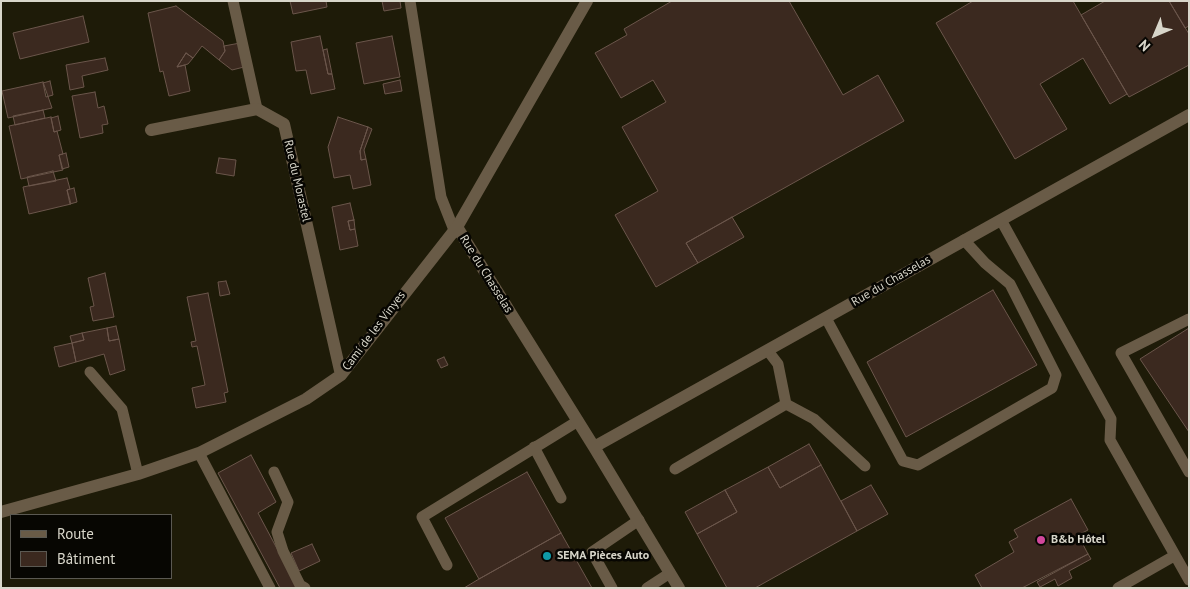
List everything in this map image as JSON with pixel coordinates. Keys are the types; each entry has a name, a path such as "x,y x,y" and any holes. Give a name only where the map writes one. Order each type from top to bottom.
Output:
{"street":[{"name":"Camí de les Vinyes","path":"1,512 138,474 199,453 306,398 341,375 397,300 455,229 587,1"},
{"path":"151,130 257,109"},
{"name":"Rue du Morastel","path":"257,109 284,124 341,375"},
{"name":"Rue du Chasselas","path":"594,447 1189,115"},
{"name":"Rue du Chasselas","path":"455,229 578,421 678,588"}],"lane":[{"path":"233,1 257,109"},
{"path":"410,1 441,197 455,229"},
{"path":"1001,220 1111,419 1110,440 1189,580"},
{"path":"826,318 903,461 918,465 1052,388 1056,375 1010,284 985,264 964,240"},
{"path":"1189,319 1121,353 1189,472"},
{"path":"768,351 778,364 786,404 814,420 865,466"},
{"path":"90,372 122,409 138,474"},
{"path":"675,469 786,404"},
{"path":"448,565 422,517 578,421"},
{"path":"534,447 561,498"},
{"path":"199,453 270,588"},
{"path":"274,472 288,502 277,532 283,551 300,585 305,588"},
{"path":"612,588 592,552 639,520"},
{"path":"1118,588 1174,556"},
{"path":"647,588 670,573"}],"building":[{"path":"290,1 326,1 327,7 293,14"},
{"path":"382,1 400,1 401,8 384,11"},
{"path":"672,1 789,1 843,95 878,75 904,121 686,243 698,263 656,287 615,215 658,191 622,127 666,102 653,80 621,98 595,53 627,35 624,29"},
{"path":"973,1 1073,1 1127,94 1110,104 1083,58 1040,84 1067,129 1015,159 936,23"},
{"path":"1105,1 1169,1 1189,34 1189,65 1129,97 1081,15"},
{"path":"1169,1 1189,1 1189,26 1185,28"},
{"path":"176,6 223,41 225,51 219,60 202,46 193,58 186,53 177,67 185,65 190,91 169,96 163,71 160,72 148,13"},
{"path":"83,16 89,42 20,59 13,33"},
{"path":"320,36 328,74 332,74 335,89 311,94 306,70 296,71 291,42"},
{"path":"392,36 400,77 364,84 356,43"},
{"path":"240,43 244,67 232,70 219,60 225,51 224,46"},
{"path":"327,49 332,74 328,74 323,50"},
{"path":"186,53 193,58 188,64 177,67"},
{"path":"105,58 108,70 82,76 84,87 70,90 66,65"},
{"path":"400,80 402,91 385,94 383,84"},
{"path":"50,81 53,95 46,97 43,83"},
{"path":"43,82 52,108 8,118 2,91"},
{"path":"95,92 98,108 104,106 108,124 102,125 103,133 80,138 72,96"},
{"path":"43,110 45,118 15,125 13,116"},
{"path":"58,116 61,130 54,132 51,118"},
{"path":"51,117 54,132 57,131 63,154 59,155 63,170 21,179 9,126"},
{"path":"338,117 368,127 360,151 361,160 366,159 371,185 353,189 350,175 334,178 328,147"},
{"path":"368,127 372,129 364,150 366,159 361,160 360,151"},
{"path":"66,153 69,167 62,169 59,155"},
{"path":"219,158 236,160 234,176 216,173"},
{"path":"53,171 56,181 29,186 27,177"},
{"path":"67,178 70,189 67,190 71,204 29,214 23,187"},
{"path":"74,188 77,202 70,204 67,190"},
{"path":"350,203 354,220 348,221 350,230 355,229 358,246 340,250 332,207"},
{"path":"732,217 744,237 698,263 686,243"},
{"path":"354,220 355,229 350,230 348,221"},
{"path":"105,273 114,317 93,321 90,307 94,306 88,278"},
{"path":"226,281 230,294 220,296 218,282"},
{"path":"993,290 1037,365 906,437 867,362"},
{"path":"208,293 228,392 224,393 226,402 196,408 192,388 205,385 197,346 192,347 191,342 196,341 187,297"},
{"path":"116,326 119,339 109,341 107,328"},
{"path":"107,328 109,341 119,339 125,370 110,375 104,354 76,362 72,343 84,340 82,333"},
{"path":"1189,328 1189,432 1140,359"},
{"path":"82,333 84,340 72,343 70,336"},
{"path":"72,343 76,362 59,367 54,347"},
{"path":"444,357 448,365 441,368 437,360"},
{"path":"809,444 821,465 780,488 768,467"},
{"path":"251,455 276,502 258,513 298,588 280,588 218,473"},
{"path":"821,465 857,531 755,588 727,588 697,534 737,512 725,490 768,467 780,488"},
{"path":"527,472 561,533 479,579 445,518"},
{"path":"871,485 888,514 857,531 841,501"},
{"path":"725,490 737,512 697,534 685,512"},
{"path":"1071,499 1088,530 1078,535 1088,554 1022,588 982,588 975,575 1014,552 1009,542 1018,537 1014,530"},
{"name":"SEMA Pièces Auto","path":"561,533 592,588 464,588 479,579"},
{"path":"312,544 320,561 299,571 291,553"},
{"path":"1088,554 1091,559 1069,571 1072,578 1058,586 1055,579 1040,587 1037,582"}],"place":[{"name":"B&b Hôtel","path":"1041,540"},
{"name":"SEMA Pièces Auto","path":"547,556"}]}
